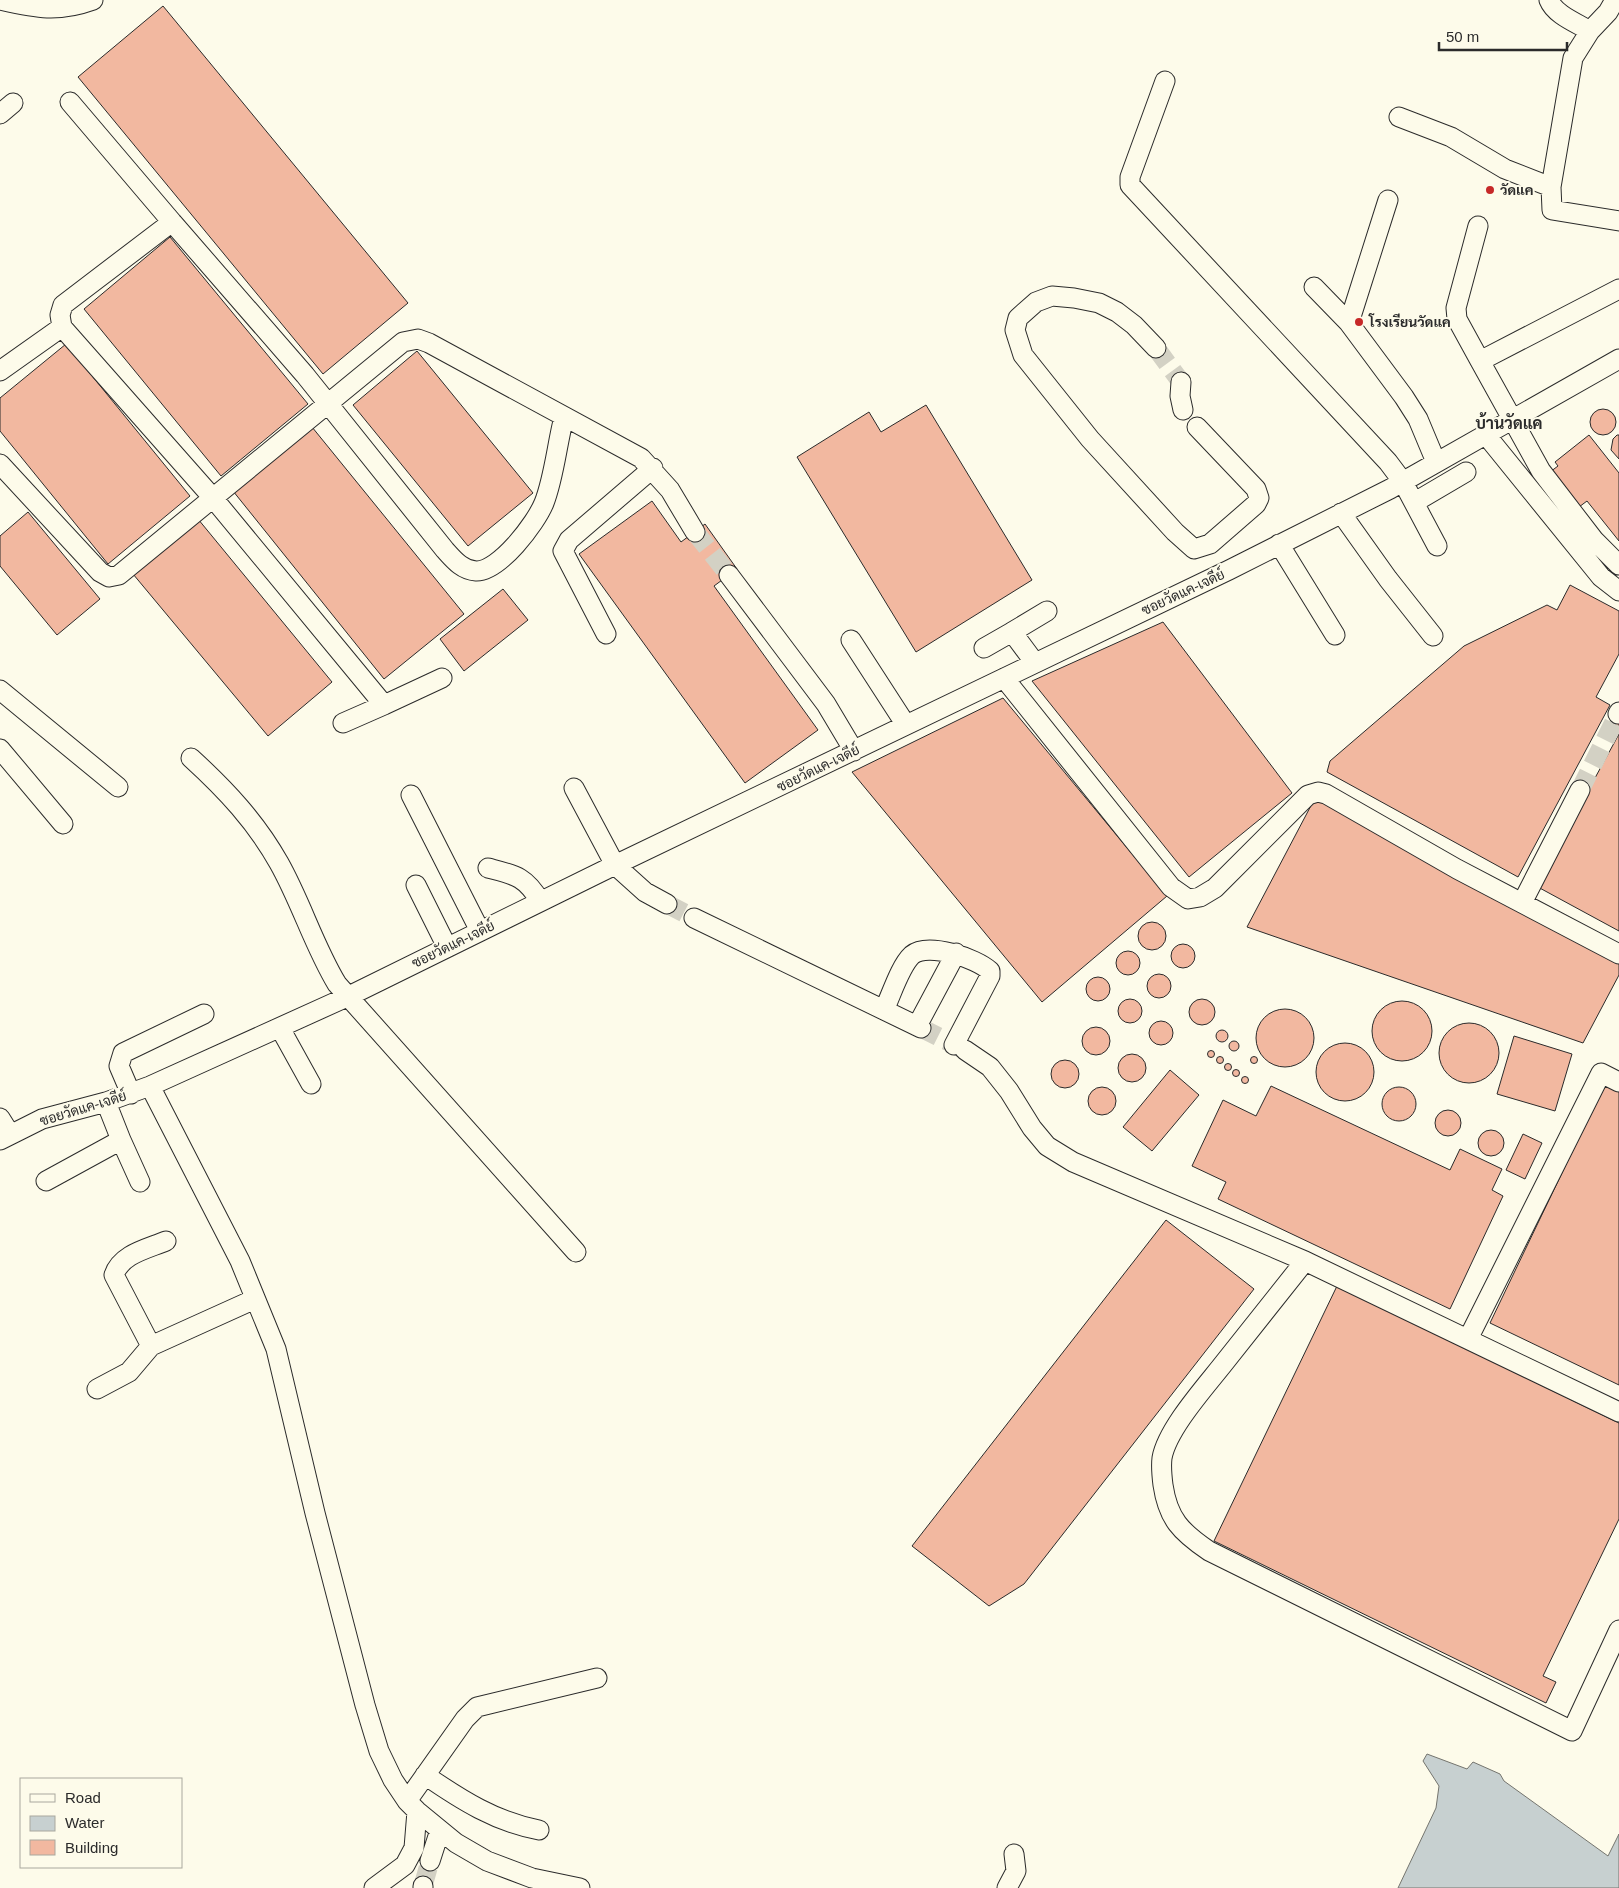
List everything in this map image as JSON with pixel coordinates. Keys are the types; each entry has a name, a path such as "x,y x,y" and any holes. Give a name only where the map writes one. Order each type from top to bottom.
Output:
{"street":[{"path":"0,0 35,8 69,8 93,0"},
{"path":"1549,0 1551,5 1562,14 1590,31"},
{"path":"1615,0 1608,12 1590,31 1573,58 1551,187 1552,210 1619,221"},
{"path":"1165,81 1130,177 1130,185 1279,347 1347,416 1403,482 1437,546"},
{"path":"70,102 328,404 444,550 460,566 475,571 487,569 505,557 544,504 564,417"},
{"path":"1399,117 1450,137 1504,169 1551,187"},
{"path":"1349,323 1388,200"},
{"path":"172,222 63,305 60,315 62,327 213,498 384,705"},
{"path":"1478,226 1456,308 1457,319 1541,471 1594,540 1619,565"},
{"path":"1314,287 1349,323 1404,397 1418,419 1436,462"},
{"path":"1480,361 1619,289"},
{"path":"1156,348 1134,325 1117,312 1099,303 1074,298 1052,296 1036,302 1018,318 1015,330 1024,355 1090,439 1189,546 1201,548 1210,544 1256,504 1259,498 1256,489 1197,427"},
{"path":"0,371 62,327"},
{"path":"0,464 100,572 109,576 119,575 403,342 418,339 429,342 642,458 653,468 670,490 696,532"},
{"name":"ซอยวัดแค-เจดีย์","path":"5,1137 42,1119 131,1094 349,996 615,864 1229,570 1403,482 1619,360"},
{"path":"1181,382 1180,396 1183,410"},
{"path":"1486,435 1601,578 1619,591"},
{"path":"606,634 563,551 569,540 653,468"},
{"path":"1415,502 1466,472"},
{"path":"1341,513 1382,571 1434,636"},
{"path":"1210,544 1229,570"},
{"path":"1279,544 1335,635"},
{"path":"729,575 826,704 854,750"},
{"path":"984,648 1047,611"},
{"path":"1012,632 1035,663"},
{"path":"850,640 906,725"},
{"path":"343,723 442,678"},
{"path":"1004,678 1171,887 1188,899 1200,897 1215,888 1308,795 1318,792 1326,794 1457,870 1619,954"},
{"path":"0,690 118,786"},
{"path":"0,749 63,824"},
{"path":"191,758 245,811 279,864 325,963 337,984 576,1252"},
{"path":"574,788 615,864 645,892 667,904"},
{"path":"1522,903 1580,790"},
{"path":"411,794 480,931"},
{"path":"488,868 520,878 530,884 540,901"},
{"path":"416,886 447,947"},
{"path":"694,918 919,1027 956,953"},
{"path":"884,1010 906,963 912,955 921,950 956,953 985,966 990,971 990,976 959,1048 990,1067 1032,1128 1047,1146 1073,1162 1305,1261 1619,1412"},
{"path":"131,1094 119,1066 123,1053 204,1014"},
{"path":"280,1028 311,1084"},
{"path":"1468,1339 1601,1073 1619,1082"},
{"path":"150,1086 240,1261 276,1349 315,1513 379,1751 393,1780 412,1806 456,1843 487,1862 532,1878 580,1888"},
{"path":"106,1102 140,1182"},
{"path":"0,1118 5,1137"},
{"path":"46,1181 121,1140"},
{"path":"151,1346 114,1276 117,1266 129,1256 166,1241"},
{"path":"1305,1261 1194,1400 1170,1437 1162,1458 1162,1480 1166,1503 1175,1523 1192,1540 1209,1551 1572,1731 1619,1630"},
{"path":"96,1389 129,1372 151,1346 255,1299"},
{"path":"374,1888 406,1865 414,1848 412,1806 425,1776 465,1719 477,1707 597,1678"},
{"path":"425,1776 477,1809 516,1826 539,1830"},
{"path":"430,1861 440,1830"},
{"path":"1007,1888 1016,1871 1014,1854"}],"water":[{"path":"1427,1754 1467,1769 1473,1762 1500,1774 1504,1781 1608,1856 1619,1834 1619,1888 1398,1888 1436,1808 1439,1786 1423,1761"}],"building":[{"path":"163,6 408,303 323,374 78,77"},
{"path":"170,237 308,404 221,476 84,309"},
{"path":"66,344 190,496 108,564 0,431 0,398"},
{"path":"417,351 533,493 468,546 353,405"},
{"path":"926,405 1032,580 916,652 797,457 869,412 881,432"},
{"path":"1603,409 1612,413 1616,422 1612,431 1603,435 1594,431 1590,422 1594,413"},
{"path":"312,427 464,614 384,679 233,491"},
{"path":"1589,435 1619,473 1619,541 1587,501 1575,510 1546,475 1558,466 1555,462"},
{"path":"1619,435 1619,459 1611,450 1613,439"},
{"path":"652,501 681,542 705,524 737,569 714,586 818,730 745,783 579,554"},
{"path":"28,512 100,599 57,635 0,566 0,536"},
{"path":"198,519 332,682 268,736 133,574"},
{"path":"1570,585 1619,611 1619,654 1596,697 1610,705 1518,877 1327,772 1330,761 1464,646 1547,605 1557,610"},
{"path":"503,589 528,620 464,671 440,639"},
{"path":"1163,622 1292,793 1189,877 1032,681"},
{"path":"1003,698 1167,896 1042,1002 852,772"},
{"path":"1619,718 1619,733 1613,729"},
{"path":"1619,734 1619,931 1536,886"},
{"path":"1315,798 1619,961 1619,975 1583,1043 1247,927"},
{"path":"1152,922 1162,926 1166,936 1162,946 1152,950 1142,946 1138,936 1142,926"},
{"path":"1183,944 1192,947 1195,956 1192,965 1183,968 1174,965 1171,956 1174,947"},
{"path":"1128,951 1137,954 1140,963 1137,972 1128,975 1119,972 1116,963 1119,954"},
{"path":"1159,974 1164,975 1170,981 1170,991 1164,997 1159,998 1154,997 1148,991 1147,986 1148,981 1154,975"},
{"path":"1098,977 1103,978 1109,984 1109,994 1103,1000 1098,1001 1093,1000 1087,994 1086,989 1087,984 1093,978"},
{"path":"1130,999 1139,1002 1142,1011 1139,1020 1130,1023 1121,1020 1118,1011 1121,1002"},
{"path":"1202,999 1211,1003 1215,1012 1211,1021 1202,1025 1193,1021 1189,1012 1193,1003"},
{"path":"1402,1001 1419,1006 1427,1014 1432,1031 1427,1048 1419,1056 1402,1061 1385,1056 1377,1048 1372,1031 1377,1014 1385,1006"},
{"path":"1285,1009 1296,1011 1309,1022 1314,1038 1312,1049 1301,1062 1285,1067 1274,1065 1261,1054 1256,1038 1258,1027 1269,1014"},
{"path":"1161,1021 1166,1022 1172,1028 1172,1038 1166,1044 1161,1045 1156,1044 1150,1038 1149,1033 1150,1028 1156,1022"},
{"path":"1469,1023 1486,1028 1494,1036 1499,1053 1494,1070 1486,1078 1469,1083 1452,1078 1444,1070 1439,1053 1444,1036 1452,1028"},
{"path":"1096,1027 1106,1031 1110,1041 1106,1051 1096,1055 1086,1051 1082,1041 1086,1031"},
{"path":"1222,1030 1228,1036 1222,1042 1216,1036"},
{"path":"1514,1036 1572,1054 1555,1111 1497,1094"},
{"path":"1232,1041 1236,1041 1239,1046 1236,1051 1232,1051 1229,1048 1229,1044"},
{"path":"1345,1043 1356,1045 1369,1056 1374,1072 1372,1083 1361,1096 1345,1101 1334,1099 1321,1088 1316,1072 1318,1061 1329,1048"},
{"path":"1211,1051 1214,1054 1211,1057 1208,1054"},
{"path":"1132,1054 1142,1058 1146,1068 1142,1078 1132,1082 1122,1078 1118,1068 1122,1058"},
{"path":"1220,1057 1223,1060 1220,1063 1217,1060"},
{"path":"1254,1057 1257,1060 1254,1063 1251,1060"},
{"path":"1065,1060 1075,1064 1079,1074 1075,1084 1065,1088 1055,1084 1051,1074 1055,1064"},
{"path":"1228,1064 1231,1067 1228,1070 1225,1067"},
{"path":"1170,1070 1199,1095 1152,1151 1123,1127"},
{"path":"1236,1070 1239,1073 1236,1076 1233,1073"},
{"path":"1245,1077 1248,1080 1245,1083 1242,1080"},
{"path":"1607,1079 1619,1085 1619,1385 1490,1323"},
{"path":"1271,1086 1450,1170 1460,1149 1502,1169 1492,1190 1503,1196 1450,1309 1218,1199 1226,1182 1192,1166 1223,1100 1256,1116"},
{"path":"1102,1087 1112,1091 1116,1101 1112,1111 1102,1115 1092,1111 1088,1101 1092,1091"},
{"path":"1399,1087 1406,1088 1411,1092 1415,1097 1415,1111 1411,1116 1406,1120 1399,1121 1392,1120 1387,1116 1383,1111 1382,1104 1383,1097 1387,1092 1392,1088"},
{"path":"1448,1110 1458,1113 1461,1123 1458,1133 1448,1136 1438,1133 1435,1123 1438,1113"},
{"path":"1491,1130 1501,1133 1504,1143 1501,1153 1491,1156 1481,1153 1478,1143 1481,1133"},
{"path":"1523,1134 1542,1143 1525,1179 1506,1170"},
{"path":"1166,1220 1254,1289 1024,1584 989,1606 912,1546"},
{"path":"1337,1286 1619,1423 1619,1519 1543,1676 1556,1682 1546,1703 1214,1541"}],"tunnel":[{"path":"1156,348 1181,382"},
{"path":"695,532 729,575"},
{"path":"1580,790 1618,714"},
{"path":"667,904 694,918"},
{"path":"921,1028 965,1050"},
{"path":"423,1886 430,1861"}],"place":[{"name":"วัดแค","path":"1490,190"},
{"name":"โรงเรียนวัดแค","path":"1359,322"}],"district":[{"name":"บ้านวัดแค","path":"1509,423"}]}
